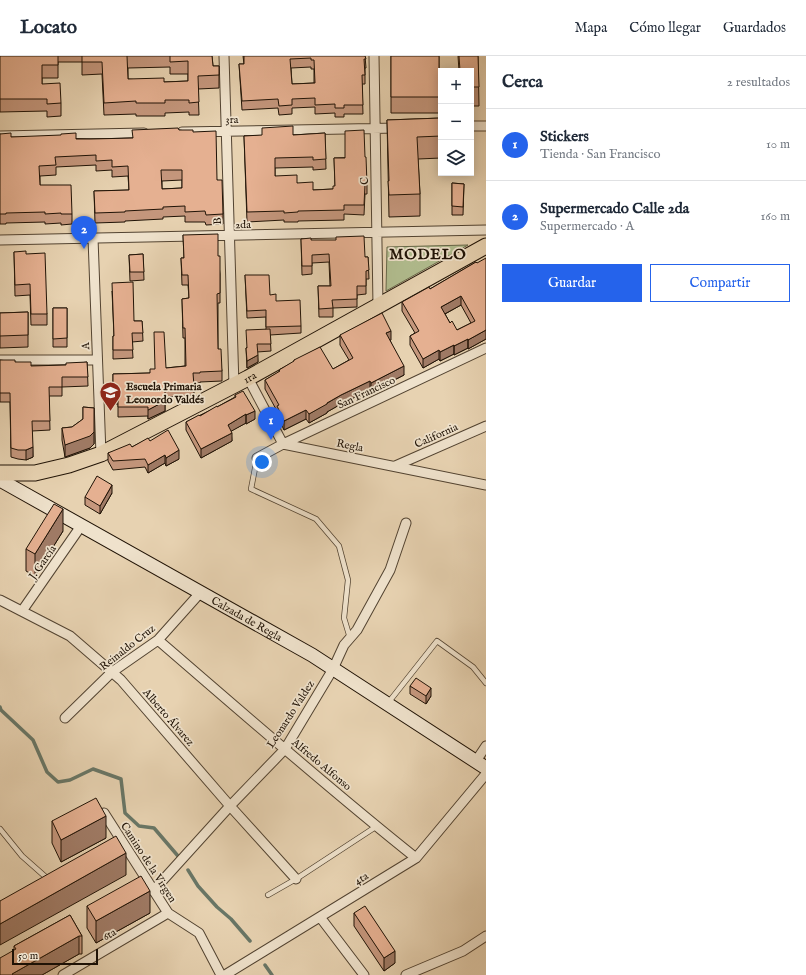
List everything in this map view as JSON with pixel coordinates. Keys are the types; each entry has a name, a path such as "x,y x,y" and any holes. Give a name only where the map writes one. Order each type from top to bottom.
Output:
{"main road":[{"name":"1ra","path":"0,473 35,473 70,465 101,454 234,386 486,246"},
{"name":"Calzada de Regla","path":"0,480 312,655 481,765"}],"street":[{"name":"B","path":"224,56 234,386"},
{"name":"C","path":"374,56 378,306"},
{"path":"474,126 486,126"},
{"name":"3ra","path":"172,132 404,128"},
{"path":"0,136 156,133"},
{"name":"2da","path":"0,240 486,230"},
{"name":"A","path":"93,238 101,454"},
{"name":"San Francisco","path":"257,458 283,444 486,348"},
{"path":"0,360 97,360"},
{"path":"248,378 283,444"},
{"name":"California","path":"395,466 486,426"},
{"name":"Regla","path":"283,444 486,485"},
{"name":"Leonardo Valdez","path":"153,891 230,806 285,749 333,669 344,645 357,630 390,570 406,523"},
{"name":"J. García","path":"22,611 81,526"},
{"name":"Reinaldo Cruz","path":"65,718 112,672 158,640 200,593"},
{"name":"Alberto Álvarez","path":"0,600 70,636 121,680 296,880"},
{"name":"Alfredo Alfonso","path":"158,640 285,749 416,858"},
{"path":"481,765 486,746"},
{"name":"4ta","path":"225,975 416,858 486,774"},
{"name":"Camino de la Virgen","path":"104,813 116,840 168,913 200,933 221,975"},
{"name":"6ta","path":"63,975 168,913"},
{"path":"320,917 364,975"},
{"path":"406,975 463,951 486,936"}],"lane":[{"path":"257,458 251,489 316,519 339,546 348,580 344,618 350,638"},
{"path":"387,704 437,641 474,667 486,683"},
{"path":"268,895 296,880 377,826"},
{"path":"0,829 22,856 48,879"}],"green space":[{"path":"468,245 386,291 387,247"}],"building":[{"path":"0,56 58,56 58,65 42,65 42,84 60,83 61,103 47,104 47,99 0,99"},
{"path":"82,56 127,56 128,79 164,78 164,82 188,81 188,61 170,62 170,56 212,56 213,66 219,66 219,75 198,76 199,102 189,103 189,100 165,100 165,103 136,103 136,101 104,103 102,62 82,62"},
{"path":"244,56 365,56 365,75 362,75 363,105 344,105 344,108 335,108 335,104 315,105 315,98 292,99 292,105 279,106 278,99 242,101 239,64 244,64","holes":["311,58 311,60 314,60 315,83 292,84 290,59"]},
{"path":"391,56 439,56 438,97 391,97"},
{"path":"459,56 478,56 479,87 474,87 474,68 460,68"},
{"path":"438,118 438,136 417,137 420,194 389,195 387,120"},
{"path":"293,126 293,135 325,133 326,159 313,160 313,157 275,158 275,176 297,175 297,183 313,182 313,190 333,189 333,186 335,186 334,158 345,158 345,131 364,130 367,184 365,184 364,205 344,205 344,210 298,211 284,213 284,211 247,212 244,136 262,135 262,128"},
{"path":"178,128 179,130 193,130 193,132 216,131 217,180 222,180 223,214 206,215 205,211 185,212 185,206 125,212 95,213 94,191 129,190 128,166 112,167 112,160 96,161 96,155 55,157 56,165 39,166 40,185 71,185 72,214 45,214 45,212 0,214 0,134 11,133 11,137 76,133 76,139 133,138 132,130","holes":["161,170 182,170 182,188 162,189"]},
{"path":"452,183 464,184 463,207 452,206"},
{"path":"218,234 218,256 220,256 220,293 217,294 218,349 221,349 222,371 193,373 194,386 165,388 165,401 148,410 148,407 118,407 118,394 113,394 113,374 150,373 150,369 155,369 154,332 164,332 166,368 186,366 185,328 183,328 182,299 189,298 188,275 182,275 181,258 184,258 183,235"},
{"path":"364,236 365,257 368,257 369,270 366,271 366,286 357,286 357,299 332,300 333,308 319,309 318,286 331,286 329,254 312,255 312,266 302,266 301,239 311,238 311,240 336,240 336,237"},
{"path":"26,251 26,254 45,253 47,314 31,314 30,284 15,285 14,252"},
{"path":"143,254 144,272 130,272 129,255"},
{"path":"486,258 486,330 468,340 440,352 439,350 423,359 410,336 419,331 402,302 429,287 430,289 476,262 477,263","holes":["461,296 475,321 457,330 452,321 450,323 441,307"]},
{"path":"245,275 269,275 270,295 276,294 276,301 300,300 301,326 266,327 266,310 247,311"},
{"path":"133,282 134,321 142,321 143,333 132,333 133,350 113,350 114,336 112,283"},
{"path":"53,308 67,308 67,338 53,339"},
{"path":"28,312 28,335 0,336 0,313"},
{"path":"382,313 391,331 386,333 404,366 371,383 370,381 341,395 309,414 306,410 284,421 277,406 279,405 265,380 294,360 320,347 333,369 353,358 340,335"},
{"path":"270,329 271,344 257,344 258,355 247,361 246,330"},
{"path":"0,360 31,362 31,366 66,365 66,363 87,362 88,377 62,377 62,387 49,387 50,421 32,421 33,447 26,450 11,448 10,393 0,393"},
{"path":"243,391 255,411 246,414 228,425 232,433 201,449 186,422 236,397 235,395"},
{"path":"83,407 94,408 94,432 90,436 65,445 62,428 72,427 83,419"},
{"path":"168,430 179,450 166,458 165,455 148,465 145,459 113,461 108,453 130,444 132,447 148,438 150,441"},
{"path":"97,476 112,485 100,506 85,497"},
{"path":"54,504 63,509 35,554 26,549"},
{"path":"416,678 431,688 426,696 410,686"},
{"path":"96,798 106,816 61,840 52,821"},
{"path":"116,836 126,853 0,924 0,901"},
{"path":"141,876 150,891 96,921 87,906"},
{"path":"365,906 395,951 384,958 354,913"},
{"path":"70,915 82,936 79,936 12,974 13,975 0,975 0,958 16,949 14,946"}],"waterway":[{"path":"0,707 1,710 33,740 47,772 58,782 70,780 93,769 121,779 125,813 139,826 154,828 178,856"},
{"path":"188,870 198,886 217,907 231,919 250,941"},
{"path":"265,965 272,975"}],"place":[{"name":"Supermercado Calle 2da","path":"84,249"},
{"name":"Escuela Primaria Leonordo Valdés","path":"110,412"},
{"name":"Stickers","path":"271,440"}],"district":[{"name":"MODELO","path":"428,254"}]}
